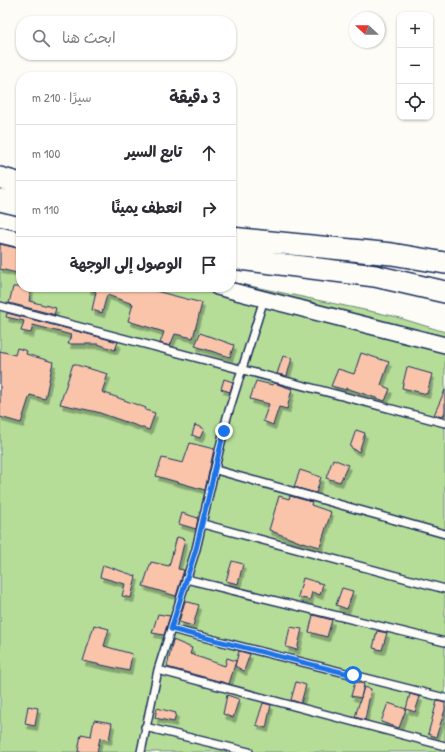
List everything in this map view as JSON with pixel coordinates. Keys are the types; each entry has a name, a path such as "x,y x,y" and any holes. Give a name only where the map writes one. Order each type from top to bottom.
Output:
{"main road":[{"path":"0,178 16,183"},
{"path":"0,200 16,204"},
{"path":"236,239 392,254 445,263"},
{"path":"275,264 279,261 283,252 278,243"},
{"path":"324,247 320,251 318,262 326,270"},
{"path":"392,254 445,254"},
{"path":"236,259 375,276 445,292"}],"street":[{"path":"0,234 16,239"},
{"path":"236,291 445,345"}],"lane":[{"path":"141,752 158,670 203,524 217,458 241,368 264,298"},
{"path":"0,306 241,368 445,423"},
{"path":"217,458 216,470 445,534"},
{"path":"203,524 445,589"},
{"path":"186,579 445,642"},
{"path":"171,629 445,698"},
{"path":"158,670 445,746"},
{"path":"145,727 250,752"}],"green space":[{"path":"0,235 16,238 16,292 236,292 236,283 393,316 445,332 445,752 0,752"}],"building":[{"path":"0,244 16,248 16,273 0,269"},
{"path":"13,287 16,287 16,292 30,292 29,301 56,308 54,315 9,303"},
{"path":"96,292 160,292 202,303 193,338 175,334 170,346 160,343 164,332 128,321 133,304 107,295 102,313 92,310"},
{"path":"7,313 118,342 115,350 98,344 68,344 71,335 33,325 31,333 21,331 24,321 6,317"},
{"path":"200,333 234,345 230,357 195,346"},
{"path":"17,348 27,351 26,354 53,362 45,399 30,395 21,423 0,417 0,351 15,355"},
{"path":"361,353 389,362 381,385 390,389 385,401 346,388 346,390 331,386 338,369 354,374"},
{"path":"283,356 292,358 287,376 277,374"},
{"path":"73,364 108,374 102,392 146,408 145,410 155,413 149,430 97,412 60,404"},
{"path":"407,367 432,374 427,394 402,388"},
{"path":"224,379 233,382 230,392 221,389"},
{"path":"256,381 273,385 274,383 292,389 287,409 279,407 273,425 263,421 269,404 250,399"},
{"path":"445,390 445,411 443,417 434,415"},
{"path":"195,425 204,429 200,438 192,435"},
{"path":"356,430 365,433 359,452 350,447"},
{"path":"190,443 214,449 205,490 156,476 162,458 183,463"},
{"path":"333,459 348,465 340,482 326,478"},
{"path":"300,470 321,477 316,493 294,487"},
{"path":"279,496 289,499 290,496 312,502 311,505 331,512 320,547 302,543 269,530"},
{"path":"182,513 198,518 196,529 179,524"},
{"path":"177,537 185,539 178,569 184,570 176,596 143,586 151,562 169,566"},
{"path":"232,561 243,564 238,584 226,581"},
{"path":"103,565 136,576 131,598 122,596 125,584 100,577"},
{"path":"303,578 323,584 320,595 312,592 310,600 298,597"},
{"path":"342,588 353,591 347,609 336,605"},
{"path":"185,601 199,605 193,626 179,622"},
{"path":"158,614 170,616 164,635 152,633"},
{"path":"313,615 332,620 327,637 309,632"},
{"path":"94,625 109,629 104,646 132,654 129,671 83,661"},
{"path":"290,627 302,629 297,650 286,647"},
{"path":"377,631 387,633 382,650 373,648"},
{"path":"173,640 192,648 190,654 225,666 227,658 236,661 229,684 167,667"},
{"path":"239,651 250,654 244,671 235,666"},
{"path":"296,682 306,685 301,703 291,700"},
{"path":"355,682 364,684 361,698 351,696"},
{"path":"364,687 371,689 365,720 355,717"},
{"path":"410,694 420,697 415,712 406,709"},
{"path":"227,695 239,699 233,718 223,714"},
{"path":"437,701 445,703 445,710 436,737 428,734"},
{"path":"263,703 271,705 266,728 256,725"},
{"path":"388,703 406,709 399,728 381,722"},
{"path":"28,706 38,708 35,726 25,724"},
{"path":"157,708 176,713 174,722 155,718"},
{"path":"94,720 112,723 109,740 100,738 97,752 78,752 81,734 91,736"}],"route":[{"path":"224,431 203,524 171,629 353,675"}]}
